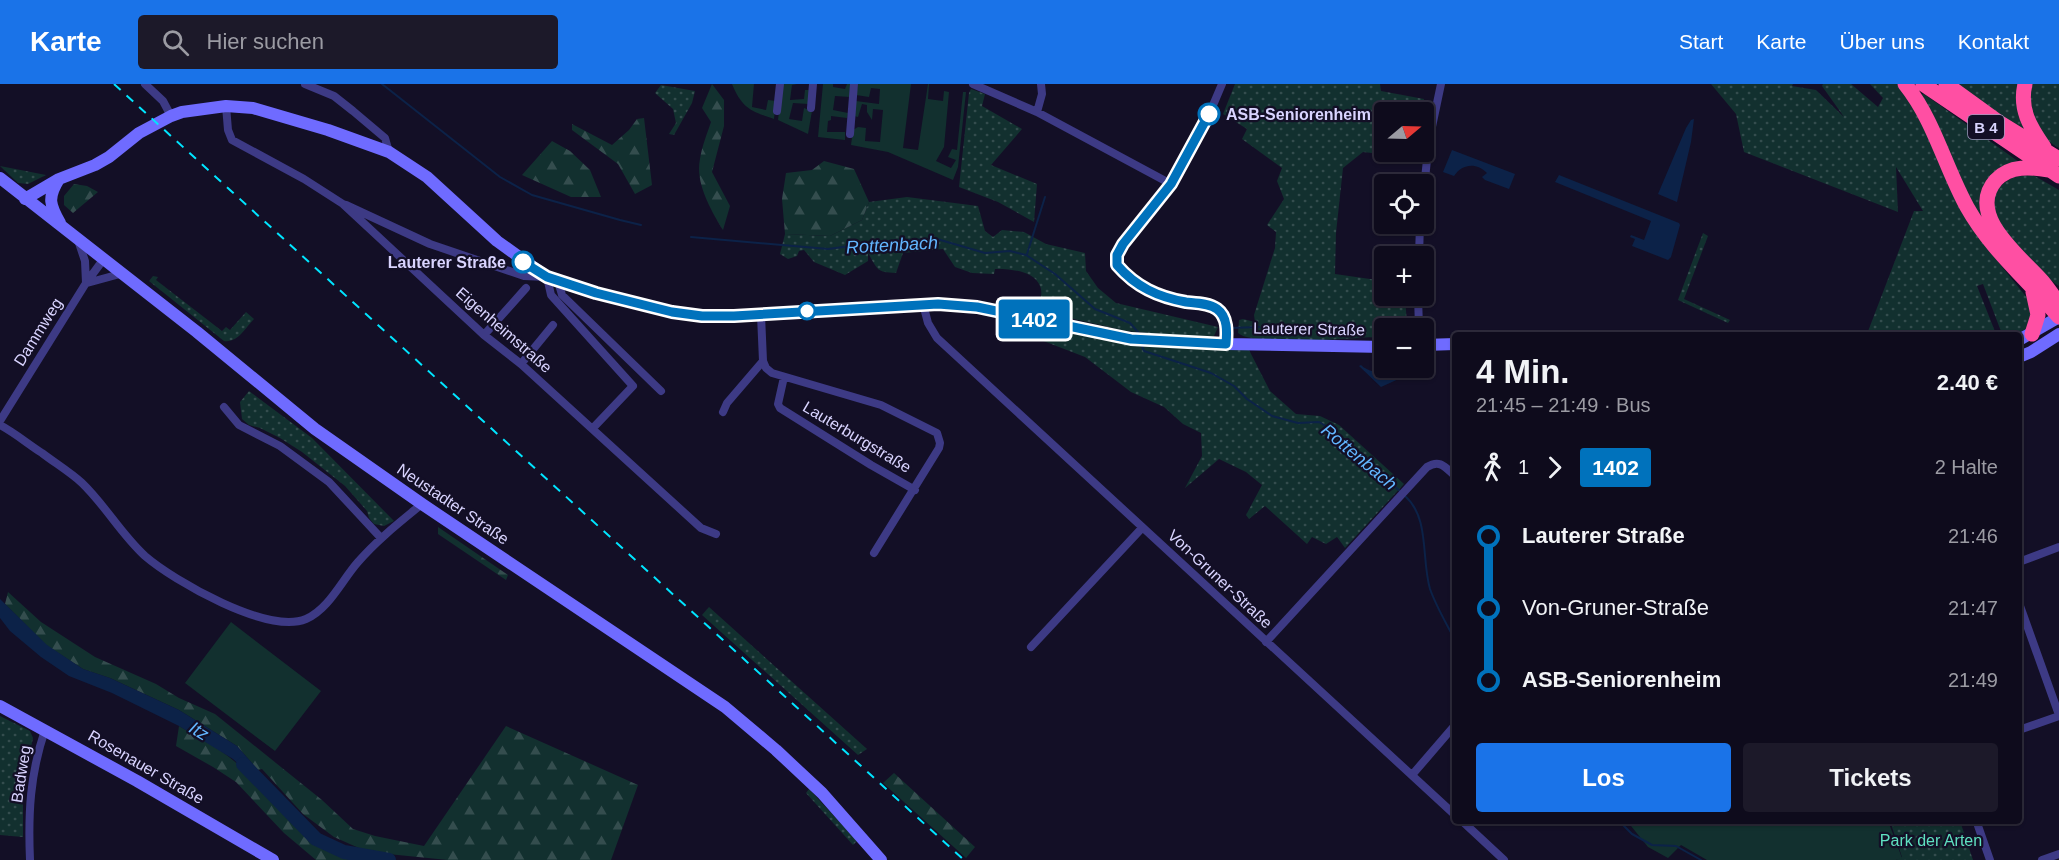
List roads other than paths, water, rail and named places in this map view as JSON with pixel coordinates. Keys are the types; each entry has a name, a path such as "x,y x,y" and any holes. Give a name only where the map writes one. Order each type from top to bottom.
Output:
{"highway":[{"path":"1905,84 1920,106 1975,221 1993,246 2059,303"},
{"name":"B 4","path":"1923,84 2055,166"},
{"name":"B 4","path":"1946,84 2055,166"},
{"path":"2025,84 2023,94 2025,116 2055,166"},
{"path":"2055,166 2014,169 2005,173 1996,180 1987,201 1988,214 1998,232 2059,317"},
{"path":"2036,284 2059,291"},
{"path":"2025,337 2038,315 2036,284"}],"street":[{"path":"145,84 162,102 171,116"},
{"name":"Lauterer Straße","path":"305,84 333,96 361,118 385,138 389,152"},
{"path":"777,111 780,84"},
{"path":"811,108 813,84"},
{"path":"850,134 854,84"},
{"path":"973,84 1036,112 1171,184"},
{"path":"1036,112 1041,84"},
{"path":"1222,84 1198,137 1171,184 1123,244 1117,255 1117,265 1150,292 1173,300 1212,306 1219,310 1226,324 1226,344"},
{"path":"1426,174 1441,84"},
{"name":"Lauterer Straße","path":"25,199 59,178 95,165 139,133 171,116 198,109 226,106 253,108 290,117 389,152 427,177 497,241 552,279 596,293 672,312 720,316 761,315 938,304 977,307 1131,339 1226,344 1374,347"},
{"name":"Eigenheimstraße","path":"226,106 228,130 232,140 304,179 343,204 484,335 521,363 701,528 716,534"},
{"name":"Neustadter Straße","path":"0,178 315,429 732,713 822,793 881,860"},
{"path":"59,178 50,202 64,229"},
{"path":"343,204 430,244 524,276 552,279 551,295 633,386 593,428"},
{"path":"78,240 85,261 86,283 120,274"},
{"name":"Dammweg","path":"0,421 86,283 103,260"},
{"name":"Lauterer Straße","path":"552,279 562,295 661,391"},
{"path":"484,335 526,288"},
{"name":"Von-Gruner-Straße","path":"923,304 934,336 1452,812"},
{"path":"723,412 727,402 763,361 761,315"},
{"path":"2025,337 2059,317"},
{"path":"521,363 553,325"},
{"path":"2022,356 2059,334"},
{"path":"1434,345 1452,344"},
{"name":"Lauterburgstraße","path":"763,361 772,373 880,405 934,430 939,437 939,448 874,553"},
{"name":"Lauterburgstraße","path":"784,377 778,404 780,408 915,490"},
{"path":"224,407 239,425 280,446 329,482 381,538"},
{"path":"0,425 80,481 135,546 159,567 194,589 268,621 283,623 308,618 327,602 358,562 381,538 422,504"},
{"path":"1266,642 1427,467 1434,463 1441,463 1452,473"},
{"path":"1031,647 1142,528"},
{"path":"2022,561 2059,548"},
{"path":"2022,611 2059,715 2022,729"},
{"name":"Rosenauer Straße","path":"0,706 273,860"},
{"path":"1408,772 1452,728"},
{"name":"Badweg","path":"30,860 31,786 34,764 45,730"},
{"path":"1465,824 1503,860"},
{"path":"1977,824 1990,860"},
{"path":"2042,860 2059,854"}],"water":[{"path":"1694,119 1677,202 1658,194 1686,128"},
{"path":"1452,150 1515,174 1509,189 1485,180 1482,177 1487,173 1478,167 1465,167 1454,176 1443,172"},
{"path":"1559,175 1679,223 1671,257 1668,260 1632,246 1635,239 1630,237 1631,235 1644,240 1651,221 1555,182"},
{"path":"1359,366 1374,371 1374,378 1401,378 1381,387"},
{"path":"0,599 47,645 83,669 110,678 179,710 237,746 258,770 255,780 233,759 179,726 112,693 69,676 41,657 10,631 0,618"}],"waterway":[{"name":"Rottenbach","path":"382,84 500,177 532,195 641,225"},
{"path":"1027,254 1045,197"},
{"name":"Rottenbach","path":"691,237 828,249 889,241 937,239 985,253 1010,251 1026,255 1055,274 1095,309 1130,323 1138,332"},
{"name":"Rottenbach","path":"1230,328 1259,327"},
{"name":"Rottenbach","path":"1142,346 1144,351 1211,373 1234,386 1247,399 1272,416 1298,423 1319,422 1331,429 1401,492"},
{"name":"Rottenbach","path":"1405,496 1413,505 1422,527 1430,589 1452,634"},
{"name":"Itz","path":"243,764 316,839 344,852 389,860"},
{"name":"Rottenbach","path":"1622,824 1632,834 1652,845 1676,846 1701,860"}],"railway":[{"path":"114,84 964,860"}],"place":[{"name":"ASB-Seniorenheim","path":"1209,114"},
{"name":"Lauterer Straße","path":"523,262"}],"park label":[{"name":"Park der Arten","path":"1931,840"}]}
